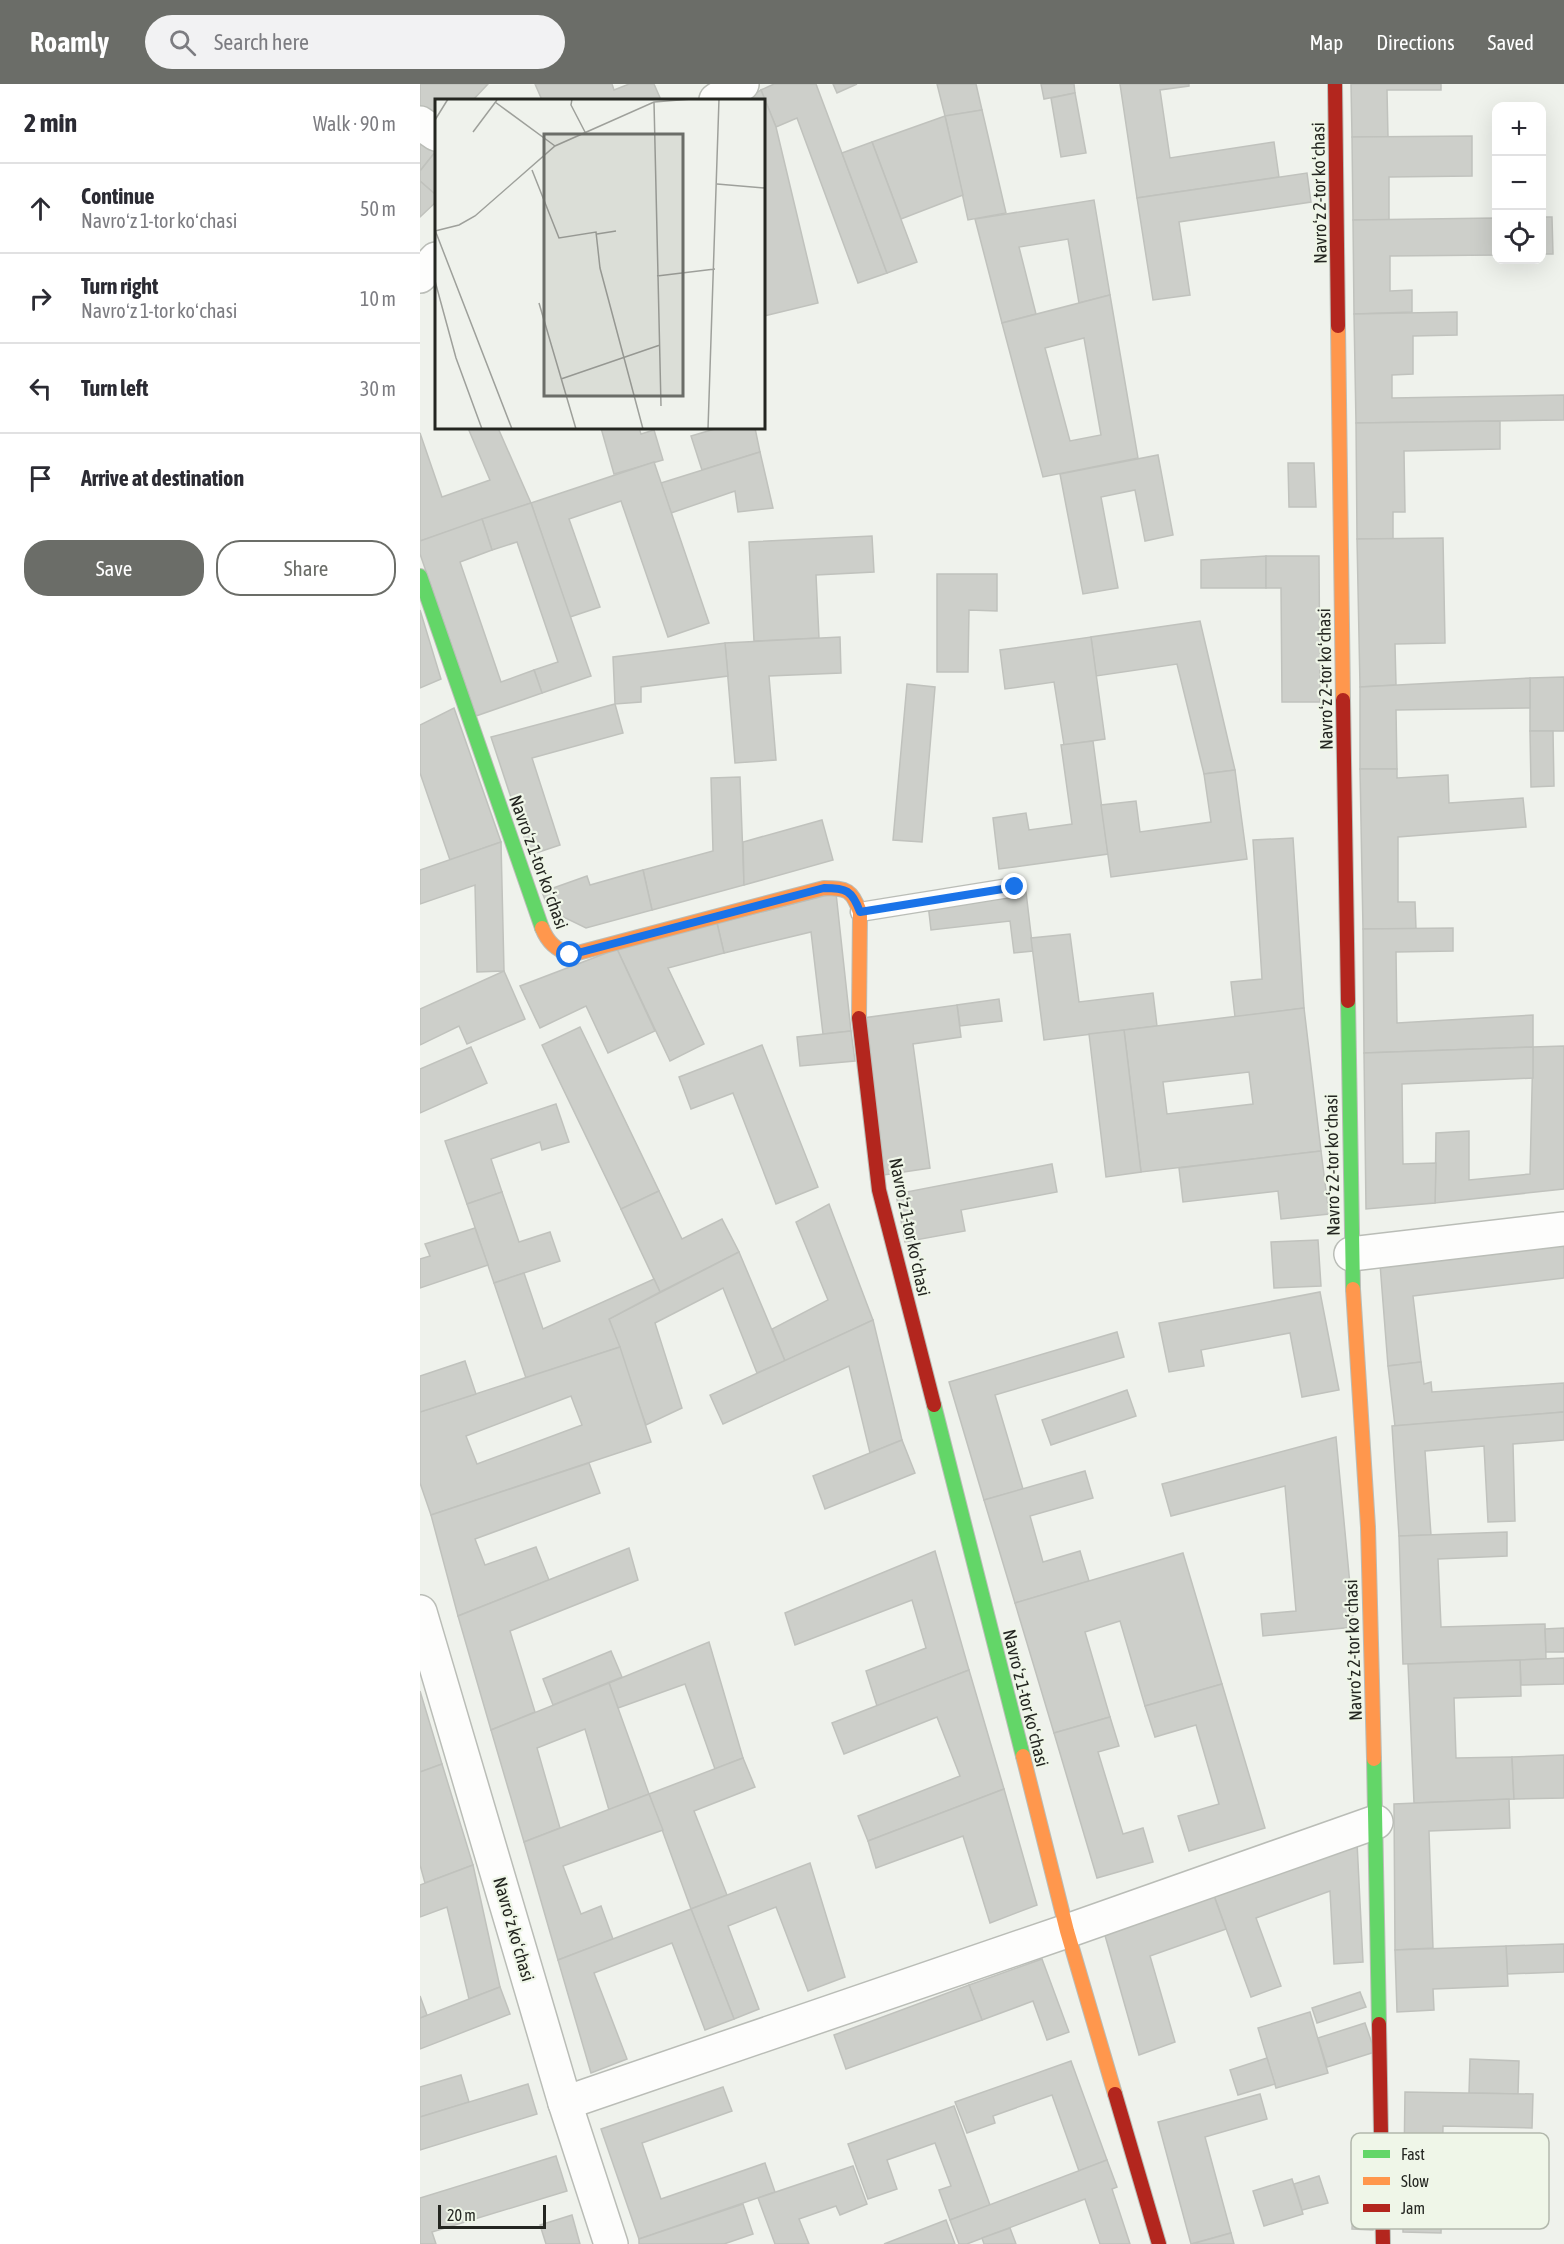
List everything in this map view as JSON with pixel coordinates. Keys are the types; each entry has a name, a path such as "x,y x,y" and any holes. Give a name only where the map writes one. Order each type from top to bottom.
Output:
{"street":[{"path":"718,99 742,84"},
{"name":"Navroʻz 2-tor koʻchasi","path":"1335,84 1351,1254 1368,1527 1377,1822 1381,2133"},
{"path":"420,123 435,133"},
{"path":"420,276 435,260"},
{"name":"Navroʻz 1-tor koʻchasi","path":"420,576 546,939 556,949 570,955 824,888 841,888 854,896 860,912 858,1014 879,1190 1067,1931 1159,2244"},
{"path":"1351,1254 1564,1229"},
{"name":"Navroʻz koʻchasi","path":"420,1612 565,2103 611,2244"},
{"path":"565,2103 1377,1822"},
{"name":"Navroʻz 2-tor koʻchasi","path":"1383,2229 1383,2244"}],"lane":[{"path":"860,912 1015,887"}],"building":[{"path":"420,84 488,84 474,99 435,99 435,127 420,116"},
{"path":"535,84 612,84 614,90 629,84 654,84 661,99 542,99"},
{"path":"774,84 816,84 887,273 858,283 797,118 776,127 761,90"},
{"path":"833,84 857,84 837,93"},
{"path":"937,84 976,84 982,110 945,116"},
{"path":"1041,84 1074,84 1075,93 1044,99"},
{"path":"1120,84 1189,84 1189,86 1160,90 1170,158 1274,142 1279,177 1137,198"},
{"path":"1351,84 1441,84 1441,90 1387,90 1388,137 1352,137"},
{"path":"761,90 765,99 748,99"},
{"path":"1075,93 1086,153 1061,157 1051,98"},
{"path":"765,100 776,127 818,303 765,316"},
{"path":"982,110 1006,213 968,220 945,116"},
{"path":"945,116 963,195 901,219 872,142"},
{"path":"420,131 435,143 435,152 420,171"},
{"path":"1472,136 1472,176 1389,177 1389,220 1353,220 1352,137"},
{"path":"872,142 917,262 887,273 842,153"},
{"path":"435,152 435,194 420,181 420,171"},
{"path":"1307,173 1311,202 1179,222 1190,295 1153,300 1137,198"},
{"path":"420,181 435,194 435,203 420,217"},
{"path":"1094,200 1110,295 1079,303 1068,239 1019,247 1036,314 1002,323 975,219"},
{"path":"1546,217 1552,217 1553,254 1546,254"},
{"path":"1492,218 1492,255 1390,256 1390,291 1412,290 1412,312 1354,314 1353,220"},
{"path":"1110,295 1138,458 1043,477 1002,323","holes":["1084,338 1101,435 1070,441 1045,348"]},
{"path":"1457,312 1457,335 1413,336 1413,374 1392,375 1392,398 1564,395 1564,420 1356,423 1354,314"},
{"path":"1500,421 1500,449 1404,451 1405,512 1393,512 1393,539 1357,539 1356,423"},
{"path":"468,429 498,429 531,503 420,541 420,433 442,497 490,480"},
{"path":"601,429 639,429 641,434 654,430 663,460 614,474"},
{"path":"715,429 755,429 760,452 702,470 691,436"},
{"path":"760,452 773,508 738,512 735,491 671,513 661,483"},
{"path":"1158,455 1173,535 1145,541 1135,490 1101,497 1118,588 1083,594 1060,474"},
{"path":"654,462 709,623 668,637 621,501 569,519 600,607 570,617 531,503"},
{"path":"1288,463 1314,463 1316,507 1289,507"},
{"path":"531,503 591,676 542,693 534,670 558,662 517,542 492,550 482,519"},
{"path":"482,519 492,550 460,562 501,682 534,670 542,693 476,716 420,554 420,541"},
{"path":"872,536 874,572 816,575 819,638 754,641 749,542"},
{"path":"1443,538 1445,643 1395,644 1396,685 1360,687 1357,539"},
{"path":"1266,556 1266,588 1201,588 1201,560"},
{"path":"1266,556 1319,556 1320,702 1282,702 1281,588 1266,588"},
{"path":"937,574 997,574 997,611 969,610 968,672 937,672"},
{"path":"420,610 441,679 420,688"},
{"path":"1200,621 1235,770 1204,774 1177,664 1096,676 1091,637"},
{"path":"840,637 841,673 769,676 776,760 735,763 725,643"},
{"path":"1091,637 1105,739 1064,745 1054,682 1005,689 1000,650"},
{"path":"725,643 728,676 641,687 641,702 615,704 613,657"},
{"path":"1564,677 1564,731 1530,731 1530,678"},
{"path":"1530,678 1530,708 1396,710 1397,769 1360,769 1360,687"},
{"path":"907,684 935,687 922,842 893,840"},
{"path":"615,704 623,733 532,758 560,845 530,855 491,737"},
{"path":"454,708 501,842 450,860 420,773 420,725"},
{"path":"1530,731 1553,731 1554,786 1531,787"},
{"path":"1093,741 1108,854 999,869 993,818 1026,813 1029,830 1072,824 1061,745"},
{"path":"1360,769 1397,769 1397,778 1448,775 1449,803 1523,798 1526,827 1398,837 1398,902 1415,902 1416,929 1363,929"},
{"path":"1235,770 1247,859 1111,877 1101,805 1136,801 1140,832 1211,822 1204,774"},
{"path":"740,777 744,885 652,910 643,870 713,851 711,778"},
{"path":"822,820 833,860 744,885 743,842"},
{"path":"1293,838 1304,1008 1235,1017 1231,982 1262,979 1253,840"},
{"path":"501,842 504,971 477,972 475,885 420,904 420,870"},
{"path":"643,870 652,910 586,928 549,910 542,892 587,876 590,885"},
{"path":"1026,892 1033,951 1014,953 1010,921 931,930 928,904"},
{"path":"836,893 851,1031 823,1034 811,932 724,953 717,923"},
{"path":"717,923 724,953 668,968 704,1044 670,1061 617,949"},
{"path":"1453,928 1453,951 1396,952 1397,1023 1533,1015 1533,1047 1364,1053 1363,929"},
{"path":"1070,934 1079,1002 1153,993 1157,1026 1044,1040 1031,938"},
{"path":"617,949 655,1031 608,1053 586,1006 540,1028 520,986"},
{"path":"504,971 525,1019 467,1044 459,1026 420,1045 420,1009"},
{"path":"999,999 1002,1021 960,1026 957,1005"},
{"path":"957,1005 961,1037 913,1044 930,1168 884,1175 863,1018"},
{"path":"1304,1008 1321,1151 1141,1172 1124,1030","holes":["1249,1072 1253,1104 1167,1114 1163,1082"]},
{"path":"580,1027 659,1191 621,1209 542,1045"},
{"path":"1124,1030 1141,1172 1106,1177 1089,1034"},
{"path":"851,1031 855,1061 800,1066 797,1037"},
{"path":"762,1045 818,1187 776,1204 733,1093 691,1109 679,1077"},
{"path":"1564,1046 1564,1189 1435,1203 1436,1133 1469,1131 1469,1180 1530,1174 1533,1047"},
{"path":"471,1047 487,1083 420,1113 420,1069"},
{"path":"1533,1047 1533,1078 1402,1084 1403,1164 1436,1163 1435,1203 1366,1209 1364,1053"},
{"path":"556,1104 569,1142 542,1150 540,1142 491,1159 502,1192 467,1204 445,1141"},
{"path":"1321,1151 1329,1214 1281,1219 1278,1191 1183,1202 1179,1168"},
{"path":"1052,1164 1057,1192 961,1210 965,1231 905,1242 896,1194"},
{"path":"659,1191 682,1239 722,1219 739,1252 660,1292 621,1209"},
{"path":"502,1192 519,1242 550,1232 560,1261 494,1283 467,1204"},
{"path":"829,1204 873,1320 785,1361 772,1329 828,1300 796,1222"},
{"path":"475,1228 488,1265 420,1288 420,1259 430,1256 425,1244"},
{"path":"1318,1240 1321,1286 1274,1288 1271,1242"},
{"path":"1564,1242 1564,1278 1413,1296 1421,1362 1388,1366 1380,1264"},
{"path":"739,1252 785,1361 757,1373 723,1288 655,1323 682,1408 646,1425 609,1319"},
{"path":"524,1273 543,1329 654,1279 660,1292 609,1319 620,1347 526,1378 494,1283"},
{"path":"1320,1292 1339,1390 1302,1397 1290,1333 1201,1350 1204,1366 1169,1372 1159,1323"},
{"path":"873,1320 902,1440 870,1453 849,1366 723,1424 710,1395"},
{"path":"1117,1332 1124,1357 995,1395 1023,1489 984,1500 949,1382"},
{"path":"620,1347 651,1442 431,1515 420,1483 420,1412","holes":["571,1396 582,1425 477,1464 466,1436"]},
{"path":"465,1361 476,1394 420,1412 420,1376"},
{"path":"1421,1362 1424,1384 1431,1382 1432,1392 1564,1383 1564,1412 1395,1426 1388,1366"},
{"path":"1127,1390 1136,1416 1051,1445 1042,1420"},
{"path":"1564,1412 1564,1440 1513,1444 1515,1521 1488,1522 1484,1446 1425,1451 1431,1535 1399,1536 1392,1426"},
{"path":"1336,1437 1354,1627 1263,1636 1261,1614 1296,1611 1285,1486 1171,1516 1162,1484"},
{"path":"902,1440 915,1473 825,1509 813,1476"},
{"path":"589,1463 600,1493 475,1539 485,1565 536,1547 549,1580 458,1616 431,1515"},
{"path":"1085,1471 1093,1498 1030,1516 1043,1562 1080,1551 1089,1581 1015,1603 984,1500"},
{"path":"1507,1532 1507,1556 1438,1559 1441,1627 1545,1624 1546,1659 1403,1664 1399,1536"},
{"path":"629,1548 638,1580 510,1631 535,1712 491,1730 458,1616"},
{"path":"935,1551 969,1670 877,1706 866,1671 926,1648 912,1600 795,1645 785,1613"},
{"path":"1183,1553 1222,1684 1145,1706 1120,1621 1085,1632 1110,1717 1054,1733 1015,1603"},
{"path":"1564,1628 1564,1652 1546,1652 1545,1629"},
{"path":"709,1642 743,1758 715,1769 685,1684 618,1708 609,1683"},
{"path":"611,1651 622,1677 553,1705 543,1679"},
{"path":"1564,1658 1564,1684 1521,1685 1520,1660"},
{"path":"1520,1660 1521,1696 1454,1698 1456,1758 1512,1757 1514,1799 1414,1803 1408,1664"},
{"path":"969,1670 1004,1789 868,1841 858,1816 960,1776 937,1717 844,1754 832,1723"},
{"path":"609,1683 649,1794 609,1810 585,1729 537,1748 560,1828 524,1842 491,1730"},
{"path":"1222,1684 1265,1828 1189,1851 1178,1816 1219,1804 1196,1725 1155,1737 1145,1706"},
{"path":"420,1691 442,1764 420,1772"},
{"path":"1110,1717 1119,1746 1098,1752 1123,1834 1143,1828 1153,1862 1097,1878 1054,1733"},
{"path":"1564,1755 1564,1798 1514,1799 1512,1757"},
{"path":"743,1758 755,1787 694,1811 727,1895 691,1909 649,1794"},
{"path":"442,1764 473,1865 425,1883 420,1865 420,1772"},
{"path":"1004,1789 1037,1905 990,1923 963,1836 876,1868 868,1841"},
{"path":"649,1794 663,1830 563,1866 581,1914 601,1906 613,1939 558,1960 524,1842"},
{"path":"1509,1799 1510,1828 1429,1831 1433,1948 1395,1950 1394,1804"},
{"path":"1357,1842 1363,1962 1334,1964 1330,1891 1256,1918 1281,1986 1251,1997 1213,1893"},
{"path":"810,1863 845,1977 808,1991 776,1907 728,1926 759,2009 734,2019 691,1909"},
{"path":"473,1865 500,1987 469,1999 447,1907 420,1917 420,1885"},
{"path":"1213,1893 1226,1929 1150,1956 1175,2042 1139,2055 1104,1932"},
{"path":"691,1909 734,2019 705,2030 672,1943 594,1973 627,2059 591,2073 558,1960"},
{"path":"1564,1944 1564,1972 1507,1974 1506,1946"},
{"path":"1506,1946 1508,1986 1433,1989 1434,2010 1397,2012 1395,1950"},
{"path":"1042,1959 1069,2032 1047,2040 1033,2001 982,2020 969,1985"},
{"path":"969,1985 982,2020 846,2069 834,2035"},
{"path":"500,1987 510,2014 420,2049 420,2018"},
{"path":"1360,1992 1366,2007 1317,2023 1312,2008"},
{"path":"420,1996 427,2015 420,2018"},
{"path":"1310,2012 1328,2073 1276,2088 1258,2028"},
{"path":"1365,2023 1375,2052 1327,2067 1318,2038"},
{"path":"1267,2058 1275,2084 1238,2095 1230,2070"},
{"path":"1470,2059 1519,2061 1518,2094 1469,2093"},
{"path":"1071,2061 1107,2160 1079,2171 1052,2095 993,2116 995,2123 967,2133 955,2102"},
{"path":"461,2075 469,2102 420,2117 420,2087"},
{"path":"528,2084 537,2114 420,2150 420,2117"},
{"path":"723,2087 732,2111 642,2143 661,2199 765,2163 775,2192 639,2239 601,2129"},
{"path":"1405,2092 1533,2094 1532,2128 1443,2126 1443,2133 1404,2133"},
{"path":"1260,2094 1267,2119 1205,2137 1231,2233 1191,2244 1158,2122"},
{"path":"954,2106 990,2205 950,2220 939,2190 951,2186 935,2143 887,2160 897,2189 868,2199 848,2144"},
{"path":"556,2156 567,2191 432,2232 436,2244 420,2244 420,2198"},
{"path":"1107,2160 1117,2187 1112,2189 1130,2244 1100,2244 1085,2199 967,2244 959,2244 950,2220"},
{"path":"853,2166 867,2204 840,2215 836,2206 799,2219 809,2244 775,2244 758,2198"},
{"path":"1319,2176 1328,2203 1302,2210 1294,2184"},
{"path":"1292,2179 1303,2214 1264,2226 1253,2191"},
{"path":"743,2204 753,2234 724,2244 639,2244 639,2239"},
{"path":"572,2215 580,2244 546,2244 540,2225"},
{"path":"946,2220 955,2244 884,2244"},
{"path":"1010,2228 1016,2244 984,2244 982,2238"},
{"path":"1403,2229 1441,2229 1441,2233 1403,2232"},
{"path":"1231,2233 1234,2244 1192,2244"}],"traffic: fast":[{"path":"420,576 542,928"},
{"path":"1348,1001 1353,1289"},
{"path":"934,1405 1023,1756"},
{"path":"1374,1759 1379,2024"}],"traffic: slow":[{"path":"1338,326 1343,700"},
{"path":"542,928 553,945 570,955 824,888 843,890 851,895 860,912 859,1018"},
{"path":"1353,1289 1368,1527 1374,1759"},
{"path":"1023,1756 1067,1931 1115,2094"}],"traffic: jam":[{"path":"1335,84 1338,326"},
{"path":"1343,700 1348,1001"},
{"path":"859,1018 879,1190 934,1405"},
{"path":"1379,2024 1381,2133"},
{"path":"1115,2094 1159,2244"},
{"path":"1383,2229 1383,2244"}],"route":[{"path":"570,955 824,888 841,888 854,896 860,912 1015,887"}]}
